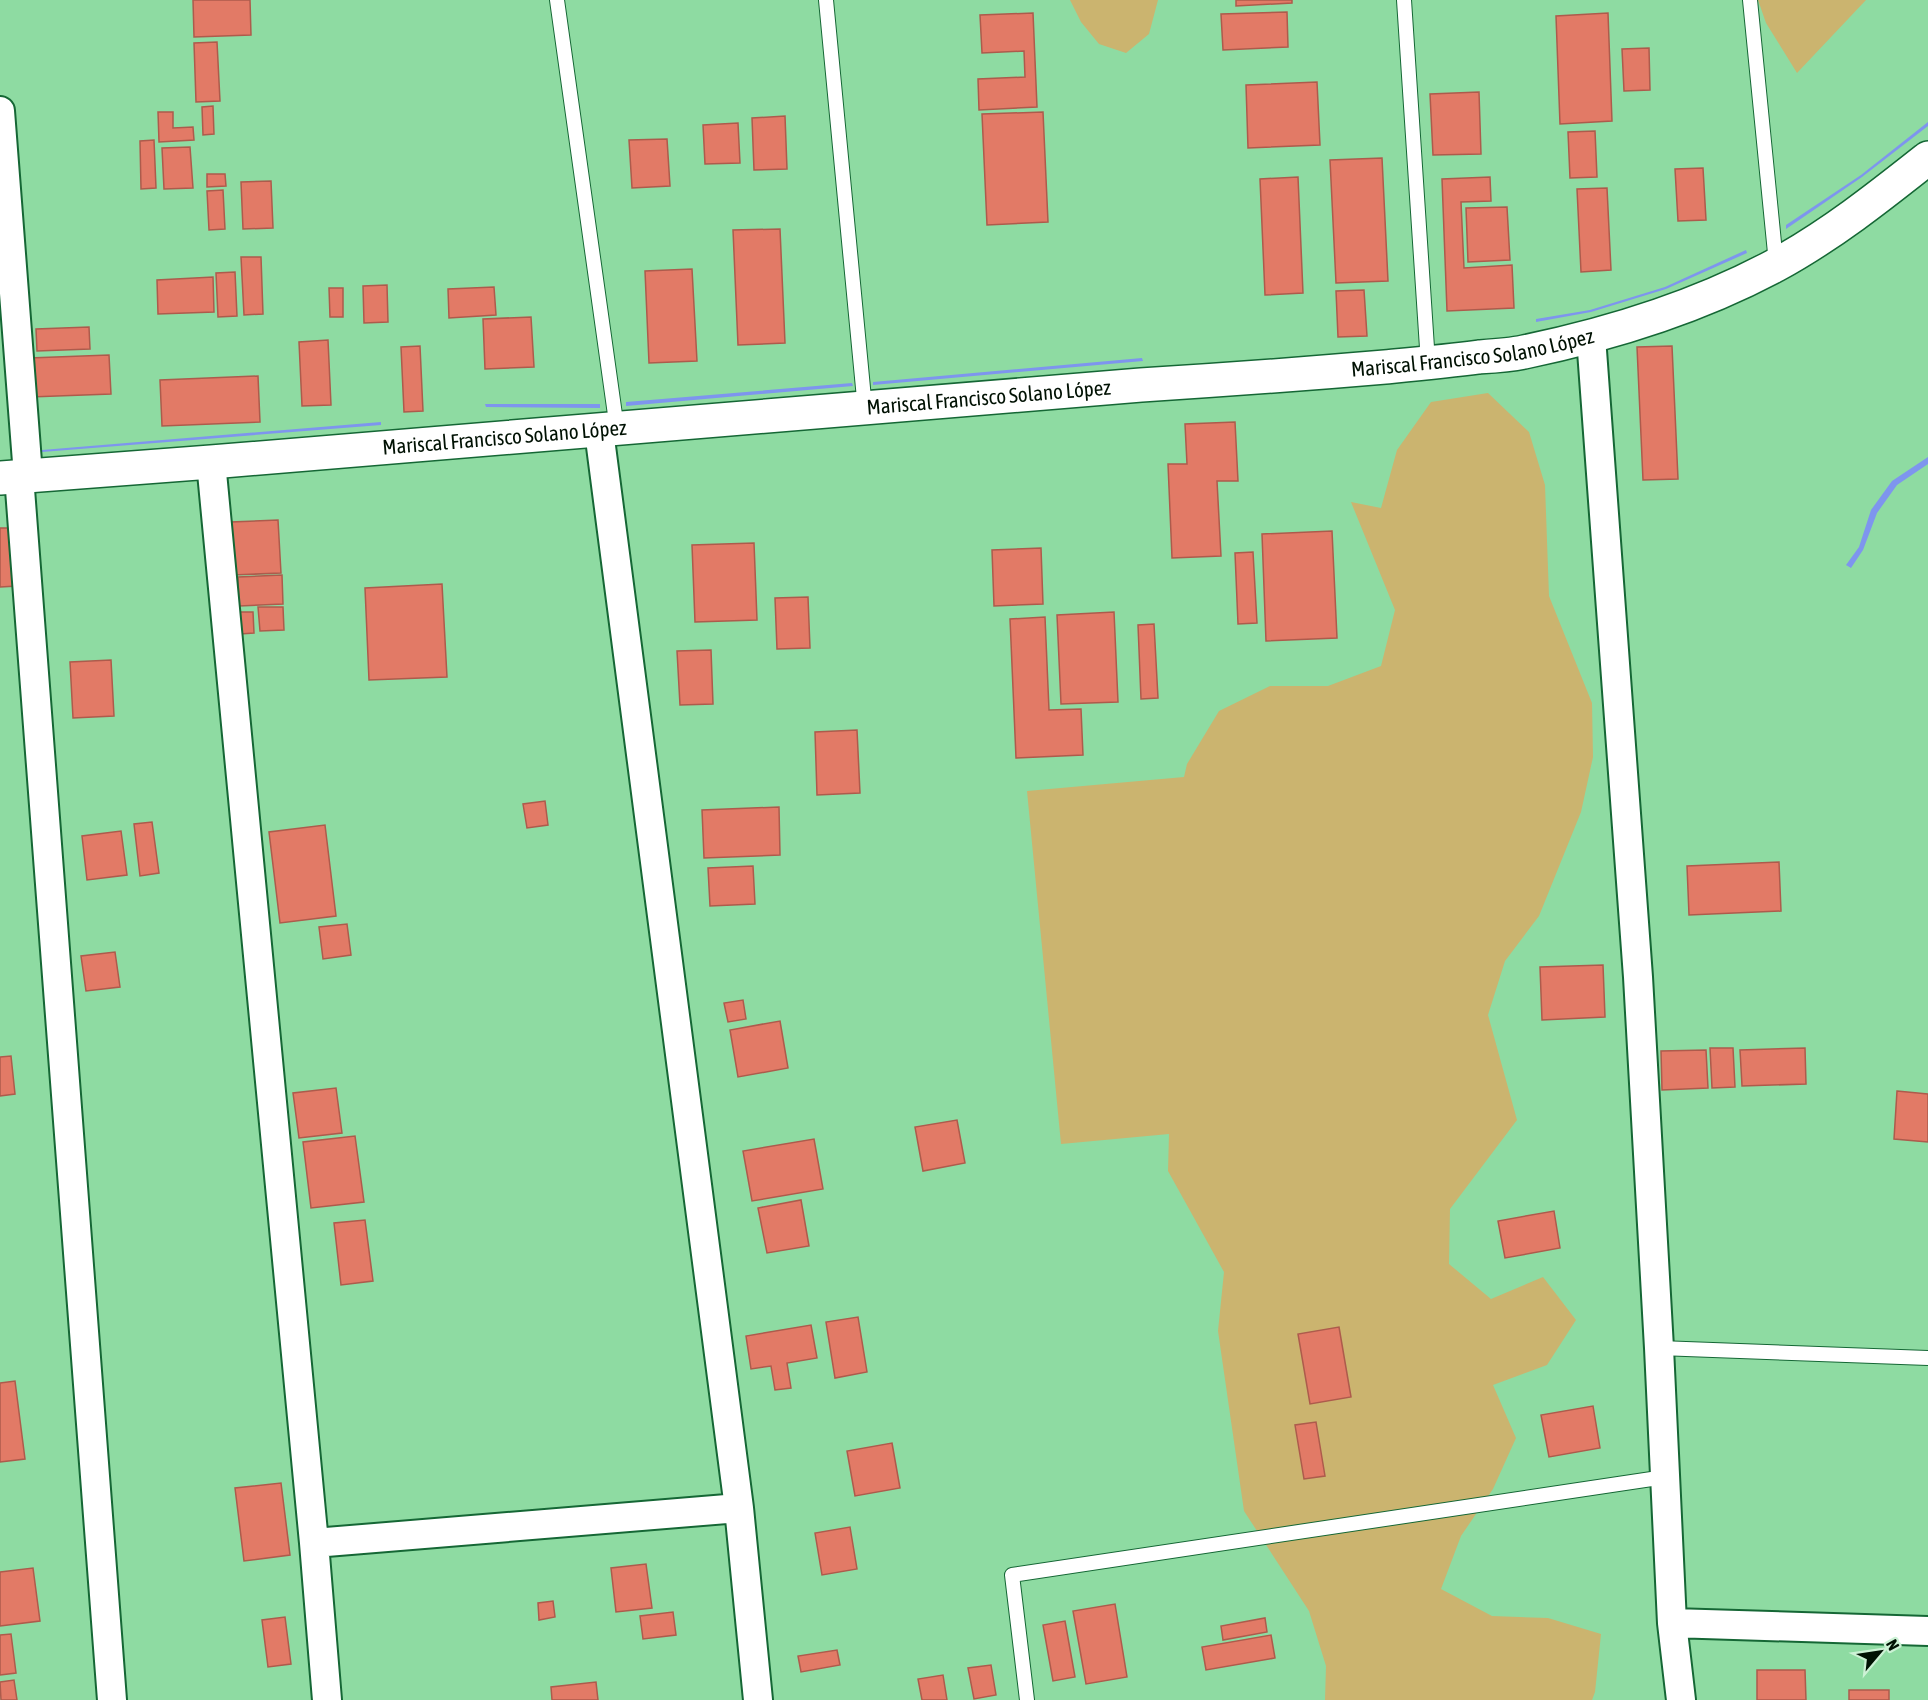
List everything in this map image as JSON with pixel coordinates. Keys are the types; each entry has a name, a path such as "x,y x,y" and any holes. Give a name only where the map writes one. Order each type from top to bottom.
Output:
{"main road":[{"name":"Mariscal Francisco Solano López","path":"16,476 608,430 1428,363 1522,353 1592,337 1658,316 1706,298 1776,265 1816,241 1876,199 1928,158"}],"street":[{"path":"0,111 16,476 112,1700"},
{"path":"1592,337 1637,965 1672,1623 1681,1700"},
{"path":"608,430 739,1508 758,1700"},
{"path":"211,462 327,1700"},
{"path":"314,1544 739,1508"},
{"path":"1672,1623 1928,1631"}],"lane":[{"path":"557,0 608,430"},
{"path":"826,0 865,409"},
{"path":"1404,0 1428,363"},
{"path":"1750,0 1776,265"},
{"path":"1659,1348 1928,1358"},
{"path":"1027,1700 1012,1575 1665,1477"}],"shaded area":[{"path":"1070,0 1158,0 1149,34 1126,53 1099,44 1081,22"},
{"path":"1758,0 1866,0 1797,73 1766,23"},
{"path":"1488,393 1529,432 1545,485 1549,596 1592,703 1593,757 1581,812 1539,916 1505,961 1488,1015 1517,1120 1450,1209 1449,1264 1491,1299 1543,1277 1576,1320 1547,1365 1493,1385 1516,1438 1493,1489 1461,1536 1441,1589 1492,1616 1548,1618 1601,1634 1595,1692 1592,1700 1325,1700 1326,1666 1309,1611 1244,1511 1218,1331 1224,1272 1168,1171 1169,1134 1061,1144 1027,791 1184,777 1187,764 1219,711 1270,686 1328,686 1381,666 1395,610 1351,502 1381,508 1397,450 1431,402"}],"water":[{"path":"1928,122 1928,126 1862,177 1786,229 1786,225 1861,175"},
{"path":"1746,250 1747,253 1666,289 1591,312 1536,322 1536,319 1590,310 1665,287"},
{"path":"1142,358 1143,361 873,385 873,382"},
{"path":"852,383 853,386 626,406 626,402"},
{"path":"485,404 600,404 600,408 486,407"},
{"path":"381,422 381,425 42,452 42,450"},
{"path":"1928,457 1928,464 1897,485 1877,513 1863,550 1851,568 1846,565 1859,547 1871,510 1892,481"}],"building":[{"path":"193,0 250,0 251,35 194,37"},
{"path":"1236,0 1292,0 1292,3 1236,6"},
{"path":"1287,12 1288,47 1223,50 1221,14"},
{"path":"1033,13 1037,107 979,110 978,79 1025,77 1024,51 982,53 980,15"},
{"path":"1608,13 1612,121 1560,124 1556,16"},
{"path":"217,42 220,101 196,102 194,43"},
{"path":"1649,48 1650,90 1624,91 1622,49"},
{"path":"1317,82 1320,145 1248,148 1246,85"},
{"path":"1479,92 1481,154 1433,155 1430,94"},
{"path":"213,106 214,134 203,135 202,107"},
{"path":"158,112 173,112 173,128 193,127 194,140 159,142"},
{"path":"1043,112 1048,222 987,225 982,114"},
{"path":"785,116 787,169 754,170 752,118"},
{"path":"738,123 740,163 705,164 703,125"},
{"path":"1595,131 1597,177 1570,178 1568,132"},
{"path":"667,139 670,186 632,188 629,140"},
{"path":"154,140 156,188 141,189 140,141"},
{"path":"190,147 193,188 164,189 162,148"},
{"path":"1382,158 1388,281 1336,283 1330,160"},
{"path":"1703,168 1706,220 1678,221 1675,169"},
{"path":"207,174 225,174 226,186 207,187"},
{"path":"1298,177 1303,293 1265,295 1260,179"},
{"path":"1490,177 1491,201 1461,202 1464,268 1512,265 1514,308 1447,311 1442,179"},
{"path":"271,181 273,228 243,229 241,182"},
{"path":"1607,188 1611,270 1581,272 1577,189"},
{"path":"223,190 225,229 209,230 207,191"},
{"path":"1507,207 1510,260 1468,262 1466,208"},
{"path":"780,229 785,343 738,345 733,230"},
{"path":"241,257 261,257 263,314 244,315"},
{"path":"692,269 697,361 649,363 645,271"},
{"path":"235,272 237,316 218,317 216,273"},
{"path":"213,277 214,312 158,314 157,280"},
{"path":"387,285 388,322 364,323 363,286"},
{"path":"494,287 496,315 449,318 448,289"},
{"path":"329,288 343,288 343,317 330,317"},
{"path":"1364,290 1367,336 1338,337 1336,291"},
{"path":"531,317 534,367 485,369 483,319"},
{"path":"89,327 90,349 37,351 36,329"},
{"path":"328,340 331,405 302,406 299,342"},
{"path":"420,346 423,411 404,412 401,347"},
{"path":"1672,346 1678,479 1643,480 1637,347"},
{"path":"109,355 111,394 30,397 29,358"},
{"path":"258,376 260,422 162,426 160,380"},
{"path":"1235,422 1238,481 1217,481 1221,556 1172,558 1168,464 1187,464 1185,424"},
{"path":"278,520 281,573 233,575 231,522"},
{"path":"0,528 14,528 17,586 0,587"},
{"path":"1332,531 1337,638 1266,641 1262,534"},
{"path":"754,543 757,620 695,622 692,545"},
{"path":"1041,548 1043,604 994,606 992,550"},
{"path":"1253,552 1257,623 1238,624 1235,553"},
{"path":"282,575 283,604 239,606 238,577"},
{"path":"442,584 447,677 369,680 365,588"},
{"path":"808,597 810,648 777,649 775,598"},
{"path":"258,607 283,607 284,630 260,631"},
{"path":"239,612 253,612 254,633 240,634"},
{"path":"1114,612 1118,702 1061,704 1057,615"},
{"path":"1045,617 1049,710 1081,709 1083,755 1016,758 1010,619"},
{"path":"1154,624 1158,698 1141,699 1138,625"},
{"path":"711,650 713,704 680,705 677,651"},
{"path":"111,660 114,716 73,718 70,662"},
{"path":"857,730 860,793 817,795 815,732"},
{"path":"545,801 548,825 527,828 523,804"},
{"path":"779,807 780,855 704,858 702,810"},
{"path":"152,822 159,873 140,876 134,824"},
{"path":"325,825 336,916 280,923 269,832"},
{"path":"121,831 127,875 87,880 82,836"},
{"path":"1779,862 1781,911 1689,915 1687,866"},
{"path":"753,866 755,904 710,906 708,868"},
{"path":"347,924 351,955 323,959 319,927"},
{"path":"115,952 120,987 86,991 81,956"},
{"path":"1603,965 1605,1017 1542,1020 1540,967"},
{"path":"743,1000 746,1019 728,1022 724,1003"},
{"path":"780,1021 788,1068 738,1077 730,1030"},
{"path":"1710,1048 1733,1048 1735,1087 1712,1088"},
{"path":"1805,1048 1806,1084 1742,1086 1740,1050"},
{"path":"1706,1050 1708,1088 1662,1090 1661,1051"},
{"path":"11,1056 15,1094 0,1096 0,1057"},
{"path":"336,1088 342,1133 299,1138 293,1093"},
{"path":"1897,1091 1928,1094 1928,1142 1894,1139"},
{"path":"957,1120 965,1163 923,1171 915,1127"},
{"path":"355,1136 364,1202 311,1208 303,1142"},
{"path":"814,1139 823,1189 752,1201 743,1151"},
{"path":"801,1200 809,1246 767,1253 758,1208"},
{"path":"1554,1211 1560,1248 1505,1258 1498,1221"},
{"path":"365,1220 373,1281 341,1285 334,1223"},
{"path":"858,1317 867,1372 835,1378 826,1322"},
{"path":"811,1325 817,1358 787,1363 791,1388 775,1390 771,1366 751,1369 746,1336"},
{"path":"1339,1327 1351,1397 1310,1404 1298,1334"},
{"path":"15,1381 25,1459 0,1462 0,1383"},
{"path":"1593,1406 1600,1448 1549,1457 1541,1415"},
{"path":"1316,1422 1325,1476 1304,1479 1295,1425"},
{"path":"892,1443 900,1488 855,1496 847,1451"},
{"path":"281,1483 290,1555 244,1561 235,1488"},
{"path":"850,1527 857,1569 822,1575 815,1533"},
{"path":"646,1564 652,1608 616,1612 611,1568"},
{"path":"33,1568 40,1621 0,1626 0,1572"},
{"path":"553,1601 555,1617 539,1620 538,1603"},
{"path":"1115,1604 1127,1677 1086,1684 1073,1611"},
{"path":"673,1612 676,1635 643,1639 640,1616"},
{"path":"285,1617 291,1664 268,1667 262,1620"},
{"path":"1265,1618 1267,1632 1223,1640 1221,1626"},
{"path":"1065,1621 1075,1677 1053,1681 1043,1625"},
{"path":"11,1634 16,1673 0,1675 0,1635"},
{"path":"1271,1635 1275,1658 1206,1670 1202,1647"},
{"path":"837,1650 840,1665 801,1672 798,1656"},
{"path":"991,1665 996,1695 974,1699 968,1668"},
{"path":"1757,1670 1805,1670 1806,1700 1757,1700"},
{"path":"943,1675 947,1700 922,1700 918,1679"},
{"path":"14,1680 17,1700 1,1700 0,1682"},
{"path":"596,1682 598,1700 552,1700 551,1687"},
{"path":"1849,1690 1889,1690 1889,1700 1849,1700"}]}
